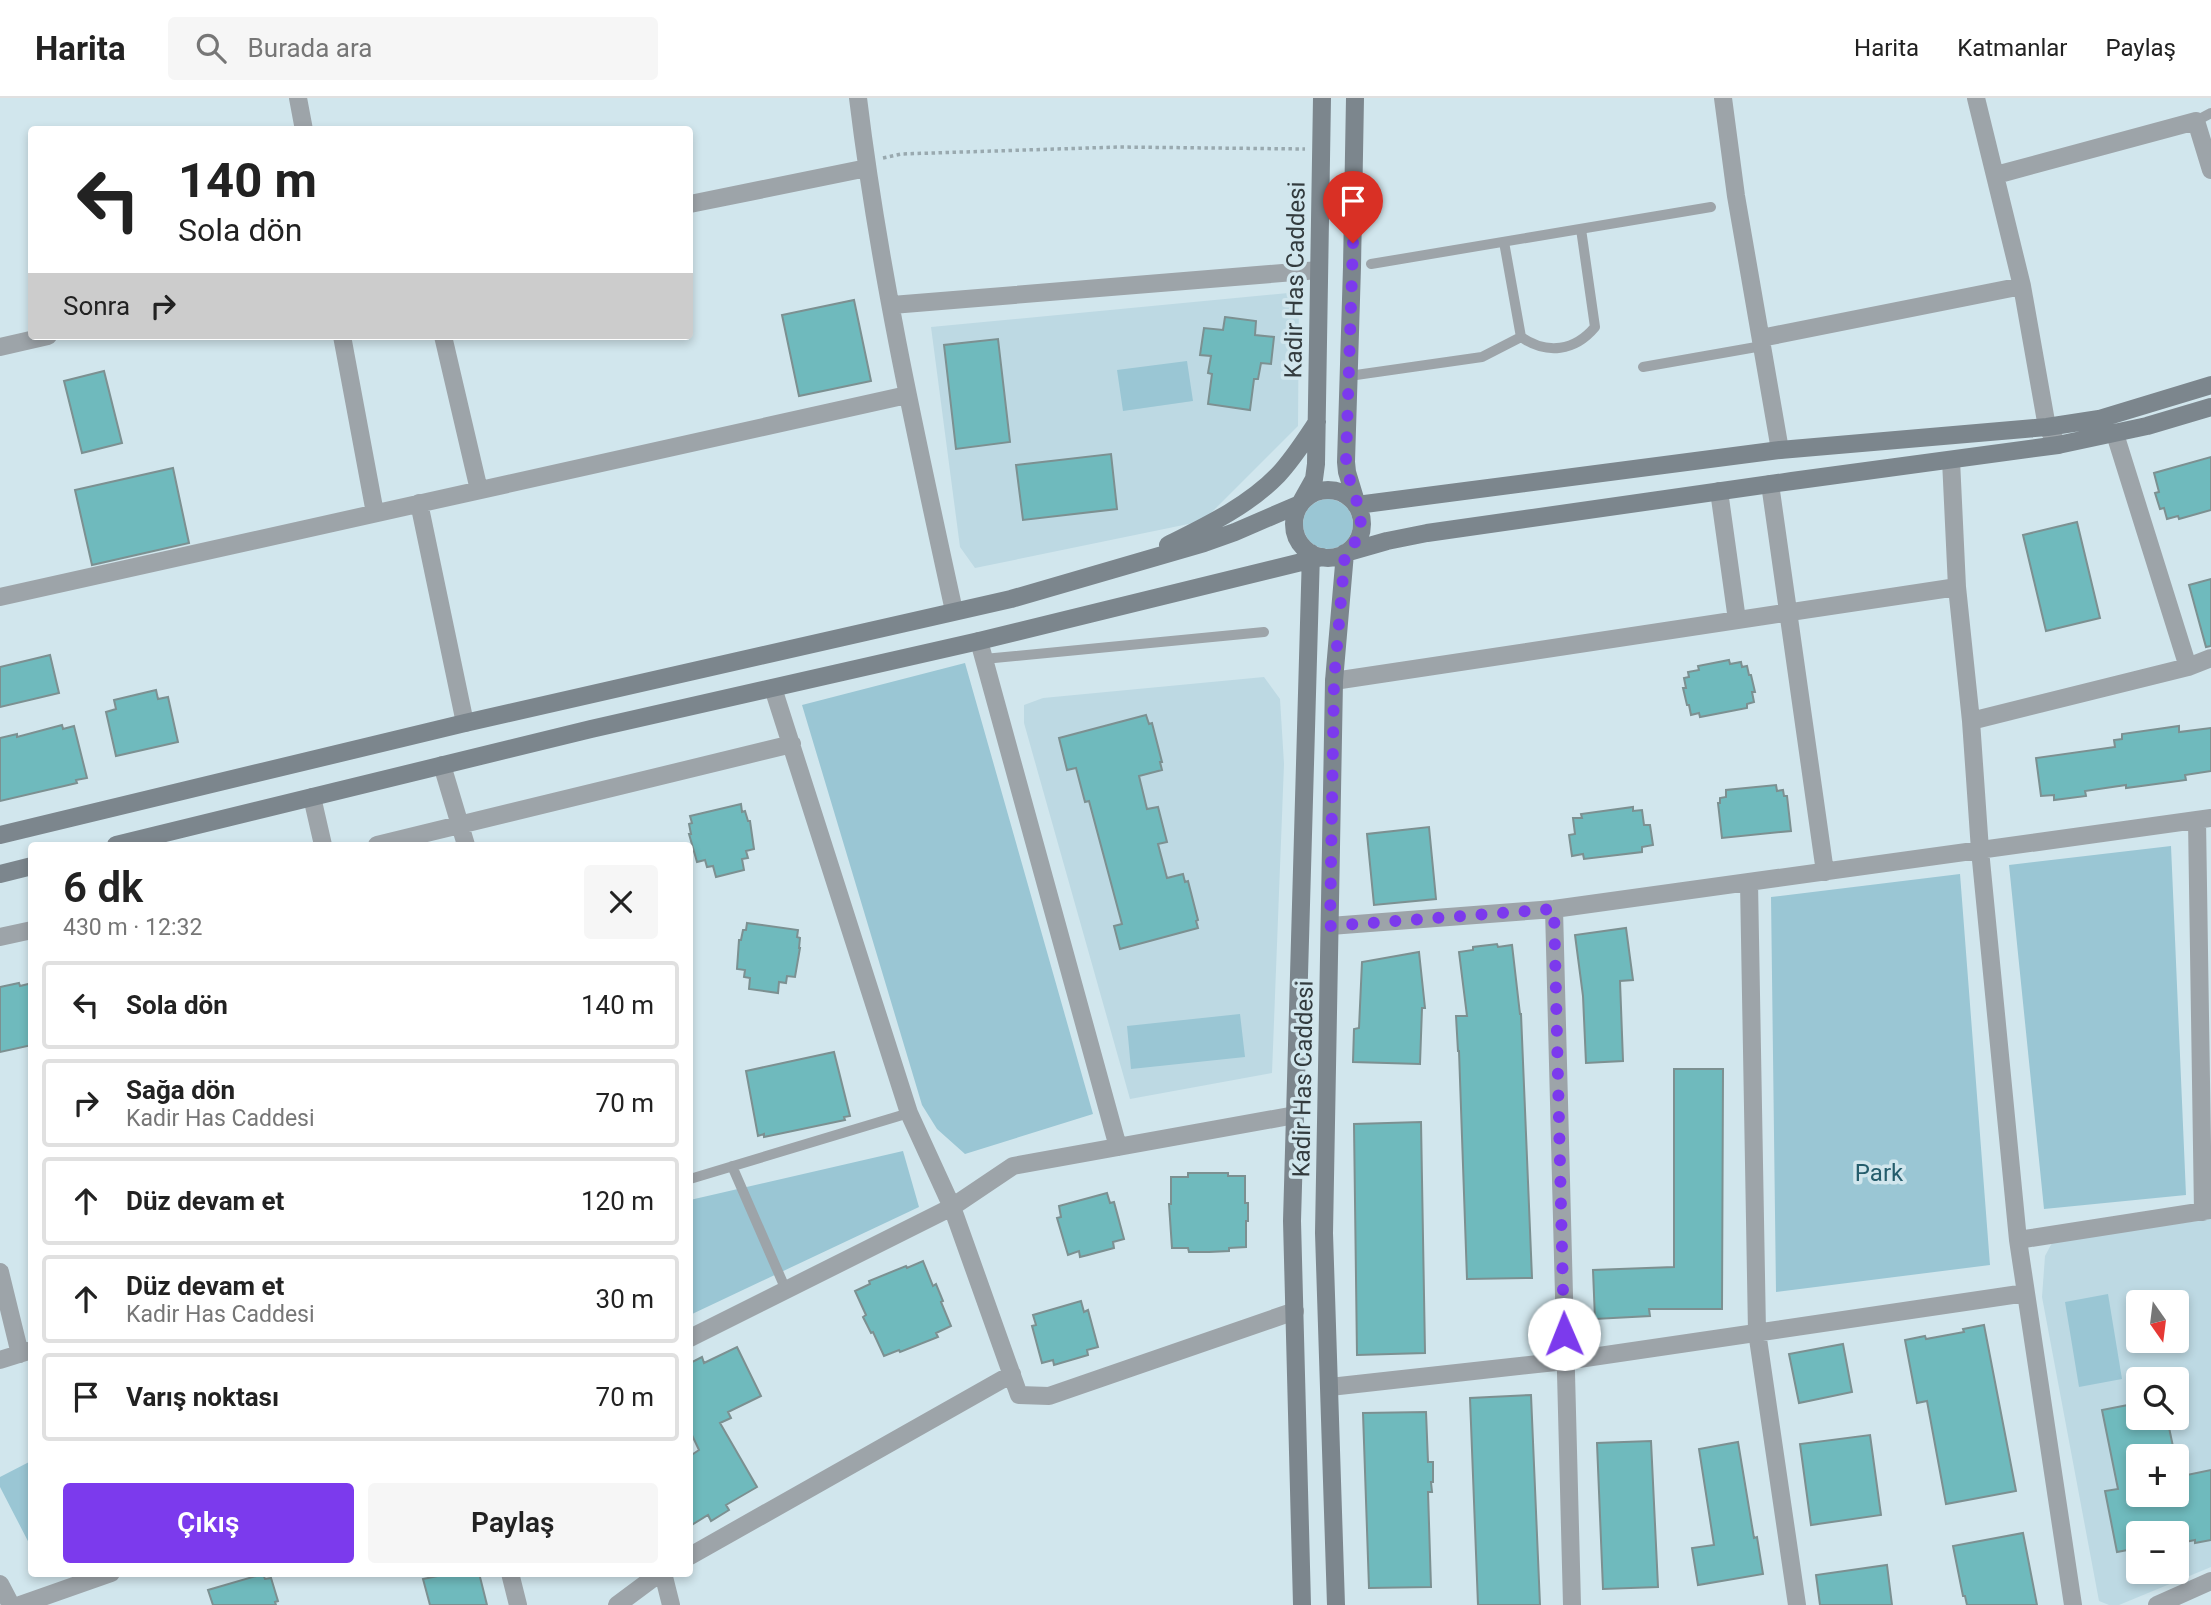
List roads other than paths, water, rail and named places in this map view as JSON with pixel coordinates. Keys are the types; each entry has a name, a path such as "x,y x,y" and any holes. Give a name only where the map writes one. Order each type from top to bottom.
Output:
{"street":[{"path":"298,98 303,126"},
{"path":"858,98 867,168 907,394 954,611"},
{"name":"Kadir Has Caddesi","path":"1300,504 1314,478 1317,464 1322,98"},
{"path":"1345,553 1353,546 1362,525 1346,461 1355,98"},
{"path":"1723,98 1736,195 1780,450"},
{"path":"1976,98 2022,286 2047,427 2058,445"},
{"path":"1996,175 2204,117 2211,170"},
{"path":"693,203 867,168"},
{"path":"892,305 1319,270"},
{"path":"1761,342 2022,286"},
{"path":"0,347 31,340"},
{"path":"343,340 375,513"},
{"path":"444,340 479,490"},
{"path":"1315,557 1302,546 1294,525 1300,504 1317,491 1339,492 1357,505 1780,450 2047,427 2099,419 2211,385"},
{"path":"0,597 907,394"},
{"path":"128,842 773,688 982,650 1315,557 1334,557 1387,541 1719,491 2058,445 2115,434 2211,407"},
{"path":"1128,565 1216,519 1254,495 1288,463 1317,422"},
{"path":"2115,434 2188,667"},
{"path":"1951,460 1957,587 2018,1240 2073,1605"},
{"path":"1770,484 1825,872"},
{"path":"1719,491 1737,620"},
{"path":"419,503 465,723"},
{"path":"0,835 465,723 1010,599 1235,532 1300,504"},
{"name":"Kadir Has Caddesi","path":"1336,1605 1324,1233 1334,681 1345,553"},
{"name":"Kadir Has Caddesi","path":"1302,1605 1292,1221 1315,557"},
{"path":"1334,681 1957,587"},
{"path":"982,650 1118,1147"},
{"path":"1971,721 2188,667 2211,658"},
{"path":"773,688 909,1113 952,1207 1020,1395 1049,1396 1295,1311"},
{"path":"390,842 792,744"},
{"path":"442,765 465,842"},
{"path":"312,797 322,842"},
{"path":"1330,926 1554,909 2204,819 2207,1211 2018,1240"},
{"path":"0,874 28,867"},
{"path":"1749,882 1757,1332 1797,1605"},
{"path":"1554,909 1572,1605"},
{"path":"0,937 28,931"},
{"path":"693,1336 952,1207 1013,1167 1295,1115"},
{"path":"0,1272 26,1352 0,1360"},
{"path":"1329,1388 1564,1361 2026,1293"},
{"path":"693,1554 1012,1374"},
{"path":"20,1605 100,1577"},
{"path":"511,1577 518,1605"},
{"path":"617,1605 656,1577"},
{"path":"663,1577 671,1605"},
{"path":"2157,1605 2211,1581"},
{"path":"0,1584 11,1605"}],"lane":[{"path":"1371,264 1711,207"},
{"path":"1521,337 1539,347 1561,349 1580,341 1595,327 1581,229"},
{"path":"1504,242 1521,337"},
{"path":"1349,376 1482,357 1521,337"},
{"path":"1643,367 1761,342"},
{"path":"982,650 1264,632"},
{"path":"693,1178 909,1113"},
{"path":"732,1166 786,1290"}],"park label":[{"name":"Park","path":"1879,1173"}]}
